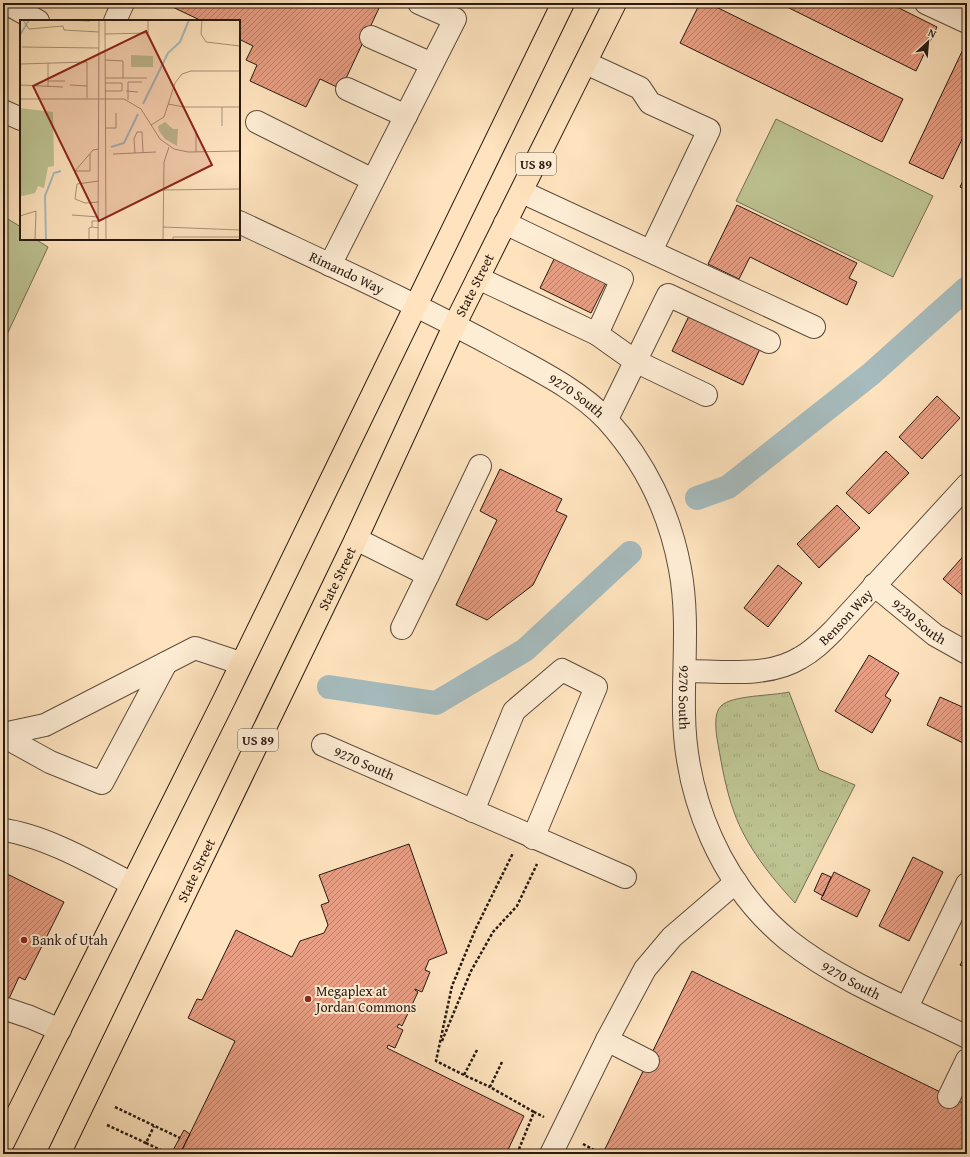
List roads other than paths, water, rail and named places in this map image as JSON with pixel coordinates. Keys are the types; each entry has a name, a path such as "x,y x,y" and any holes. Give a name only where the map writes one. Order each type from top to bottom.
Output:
{"main road":[{"path":"6,1131 60,1030 563,3"},
{"name":"State Street","path":"59,1154 356,538 455,324 615,3"}],"street":[{"path":"6,3 36,20"},
{"path":"330,265 455,19 419,3"},
{"path":"926,3 967,22"},
{"path":"371,37 432,64"},
{"path":"586,62 640,88 650,103 710,130 651,251"},
{"path":"347,89 406,116"},
{"path":"3,111 20,120"},
{"path":"258,122 373,180"},
{"path":"522,192 814,327"},
{"name":"Rimando Way","path":"240,222 455,324"},
{"path":"505,223 622,279 598,334"},
{"path":"478,278 598,334 635,361 706,395"},
{"path":"606,419 668,295 769,342"},
{"name":"9270 South","path":"455,324 556,380 606,419 634,456 654,488 669,522 681,570 686,620 684,713 686,753 696,799 713,843 736,882 760,912 787,939 817,961 850,980 967,1036"},
{"path":"402,628 480,466"},
{"name":"Benson Way","path":"685,671 753,671 778,668 799,659 817,646 967,485"},
{"path":"356,538 428,575"},
{"name":"9230 South","path":"874,585 935,636 967,654"},
{"path":"3,735 45,725 195,648 240,663"},
{"path":"3,735 50,762 102,782 166,663"},
{"path":"473,811 514,711 562,670 596,687 533,838"},
{"name":"9270 South","path":"323,745 533,838 626,877"},
{"path":"3,830 15,832 73,853 132,884"},
{"path":"551,1154 607,1040 653,958 672,937 736,882"},
{"path":"907,1007 967,884"},
{"path":"3,1008 30,1017 60,1030"},
{"path":"607,1040 648,1061"},
{"path":"949,1097 967,1060"}],"waterway":[{"path":"697,498 728,487 871,374 967,288"},
{"path":"329,687 436,703 525,650 630,553"}],"place":[{"name":"Bank of Utah","path":"24,940"},
{"name":"Megaplex at Jordan Commons","path":"308,999"}]}
